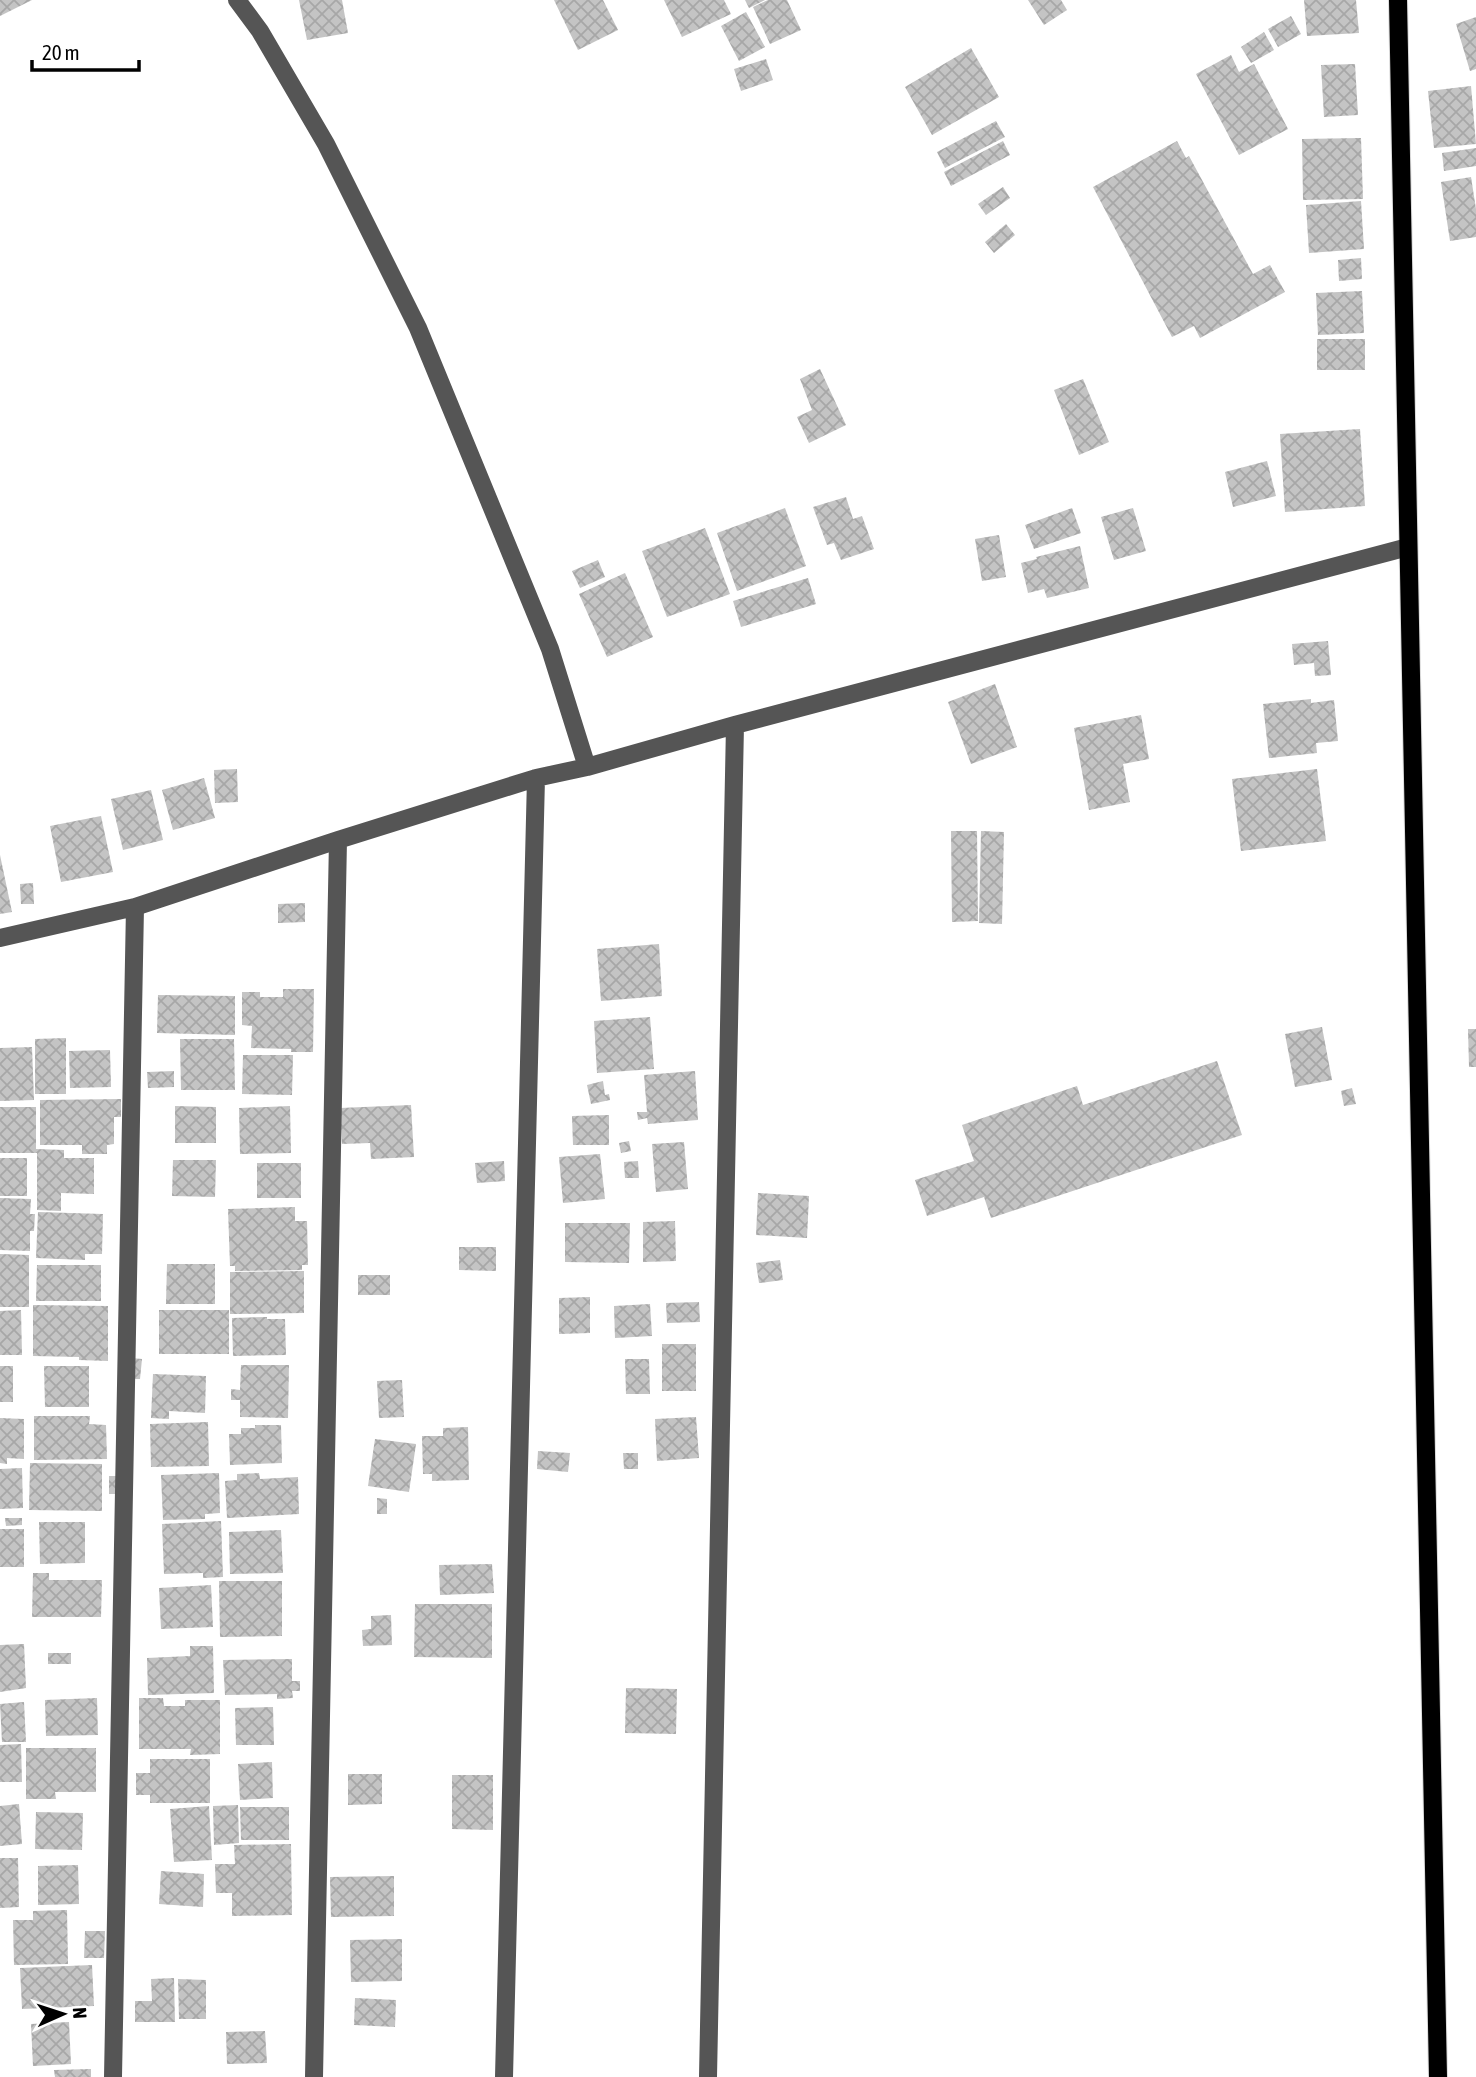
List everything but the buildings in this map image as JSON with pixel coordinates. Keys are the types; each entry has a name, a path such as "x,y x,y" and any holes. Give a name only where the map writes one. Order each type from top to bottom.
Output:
{"main road":[{"path":"1398,0 1438,2077"}],"street":[{"path":"237,0 260,32 326,144 418,328 550,649 587,767"},
{"path":"0,938 135,907 536,778 587,767 735,725 1408,547"},
{"path":"708,2077 735,725"},
{"path":"504,2077 536,778"},
{"path":"314,2077 338,840"},
{"path":"113,2077 135,907"}]}
